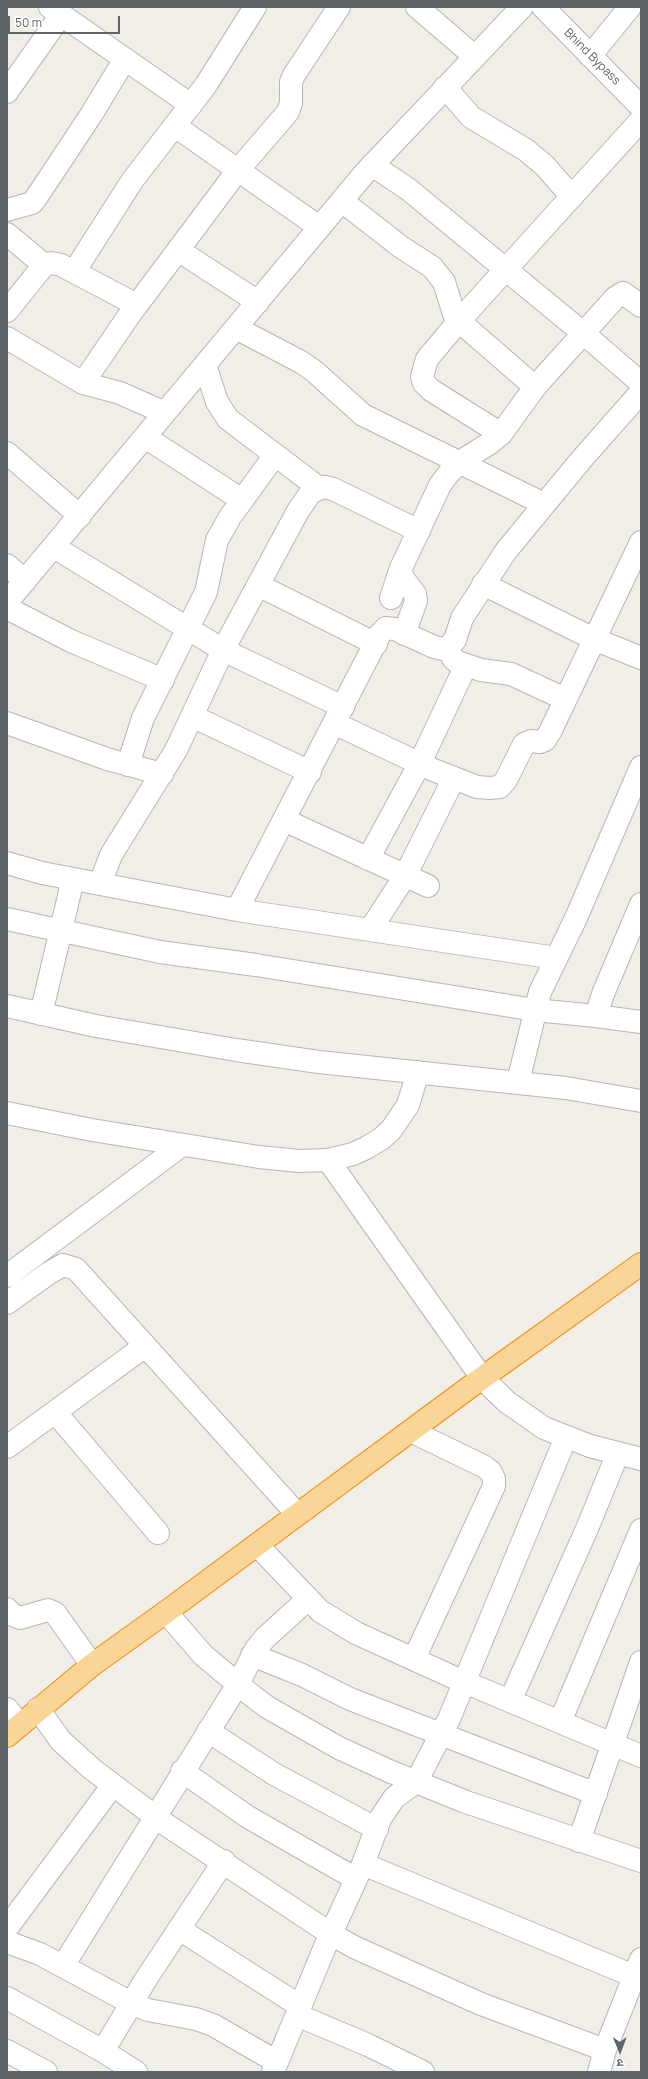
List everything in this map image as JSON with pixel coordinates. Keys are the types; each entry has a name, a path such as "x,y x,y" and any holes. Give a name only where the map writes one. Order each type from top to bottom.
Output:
{"highway":[{"path":"11,1723 38,1709 92,1665 482,1378 641,1264"}],"street":[{"path":"74,272 132,181 206,85 255,7"},
{"path":"83,383 137,305 238,170 288,112 291,103 291,82 294,74 339,7"},
{"path":"417,7 474,56"},
{"path":"7,602 372,165 522,7"},
{"name":"Bhind Bypass","path":"543,7 641,107"},
{"path":"590,56 630,7"},
{"path":"7,92 56,11 191,105"},
{"path":"7,210 28,204 38,195 91,115 125,59"},
{"path":"445,87 471,117 484,126 521,146 536,158 572,197"},
{"path":"501,434 430,390 424,383 422,377 427,359 459,321 641,120"},
{"path":"175,126 320,227"},
{"path":"372,165 408,189 584,333 641,382"},
{"path":"342,201 401,247 432,267 444,282 454,314 459,321 535,387"},
{"path":"7,234 44,265"},
{"path":"178,250 258,302"},
{"path":"7,311 44,265 51,263 74,272 137,305"},
{"path":"391,598 401,568 440,485 460,462 490,443 501,434 535,387 614,298 623,293 641,306"},
{"path":"236,328 307,367 363,415 544,504"},
{"path":"7,338 83,383 120,393 166,413"},
{"path":"205,365 218,402 225,415 319,488"},
{"path":"443,649 455,640 462,618 506,551 544,504 641,392"},
{"path":"145,437 242,500"},
{"path":"7,453 80,516"},
{"path":"128,765 143,718 189,629 209,584 211,565 217,540 242,500 275,455"},
{"path":"100,884 111,855 162,774 192,716 223,650 305,500 311,492 325,487 333,489 419,531"},
{"path":"54,547 223,650 420,763 477,787 490,788 500,787 506,780 524,744 531,741 540,742 546,740 641,542"},
{"path":"7,565 25,580"},
{"path":"401,568 402,577 415,594 416,601 404,634"},
{"path":"483,584 594,639 641,658"},
{"path":"258,585 376,644"},
{"path":"7,608 71,642 162,680"},
{"path":"237,910 310,772 380,634 386,628 395,629 443,649 457,662 481,670 511,674 565,699"},
{"path":"368,859 420,763 466,665"},
{"path":"192,716 310,772"},
{"path":"7,723 128,765 162,774"},
{"path":"518,1082 540,992 576,918 641,767"},
{"path":"370,930 405,876 454,778"},
{"path":"284,820 428,886"},
{"path":"7,863 73,879 237,910 556,958"},
{"path":"42,1014 73,879"},
{"path":"596,1016 603,994 641,904"},
{"path":"7,919 160,952 242,963 535,1010 641,1022"},
{"path":"7,1006 96,1026 236,1050 566,1088 641,1101"},
{"path":"7,1113 59,1124 280,1160 328,1160 353,1154 366,1148 381,1139 391,1130 408,1105 418,1072"},
{"path":"7,1276 182,1145"},
{"path":"328,1160 482,1378 507,1402 528,1418 566,1437 641,1459"},
{"path":"7,1303 49,1273 64,1266 76,1269 297,1514"},
{"path":"7,1447 145,1346"},
{"path":"55,1412 158,1533"},
{"path":"411,1431 486,1468 491,1472 494,1486 414,1660"},
{"path":"7,1942 40,1954 130,2003 148,2010 213,2025 275,2067 380,1819 394,1798 416,1782 442,1734 466,1683 566,1437"},
{"path":"510,1701 586,1531 618,1453"},
{"path":"560,1722 641,1530"},
{"path":"257,1545 308,1599 334,1621 414,1660 466,1683 641,1756"},
{"path":"62,1966 182,1771 238,1684 252,1655 265,1638 308,1599"},
{"path":"7,1609 13,1615 20,1618 48,1610 55,1613 92,1665"},
{"path":"166,1612 203,1655 238,1684 268,1707 339,1748 416,1782 487,1810 641,1861"},
{"path":"252,1655 302,1675 350,1698 596,1794"},
{"path":"579,1841 641,1662"},
{"path":"38,1709 70,1750 113,1785 155,1816 331,1934 360,1949 481,2004 605,2050"},
{"path":"208,1731 274,1774 377,1828"},
{"path":"182,1771 248,1817 359,1871 639,1972 605,2050 599,2072"},
{"path":"7,1928 113,1785"},
{"path":"103,2051 130,2003 224,1862"},
{"path":"179,1930 299,2011 423,2072"},
{"path":"7,1998 103,2051 136,2072"},
{"path":"7,2051 46,2072"}]}
